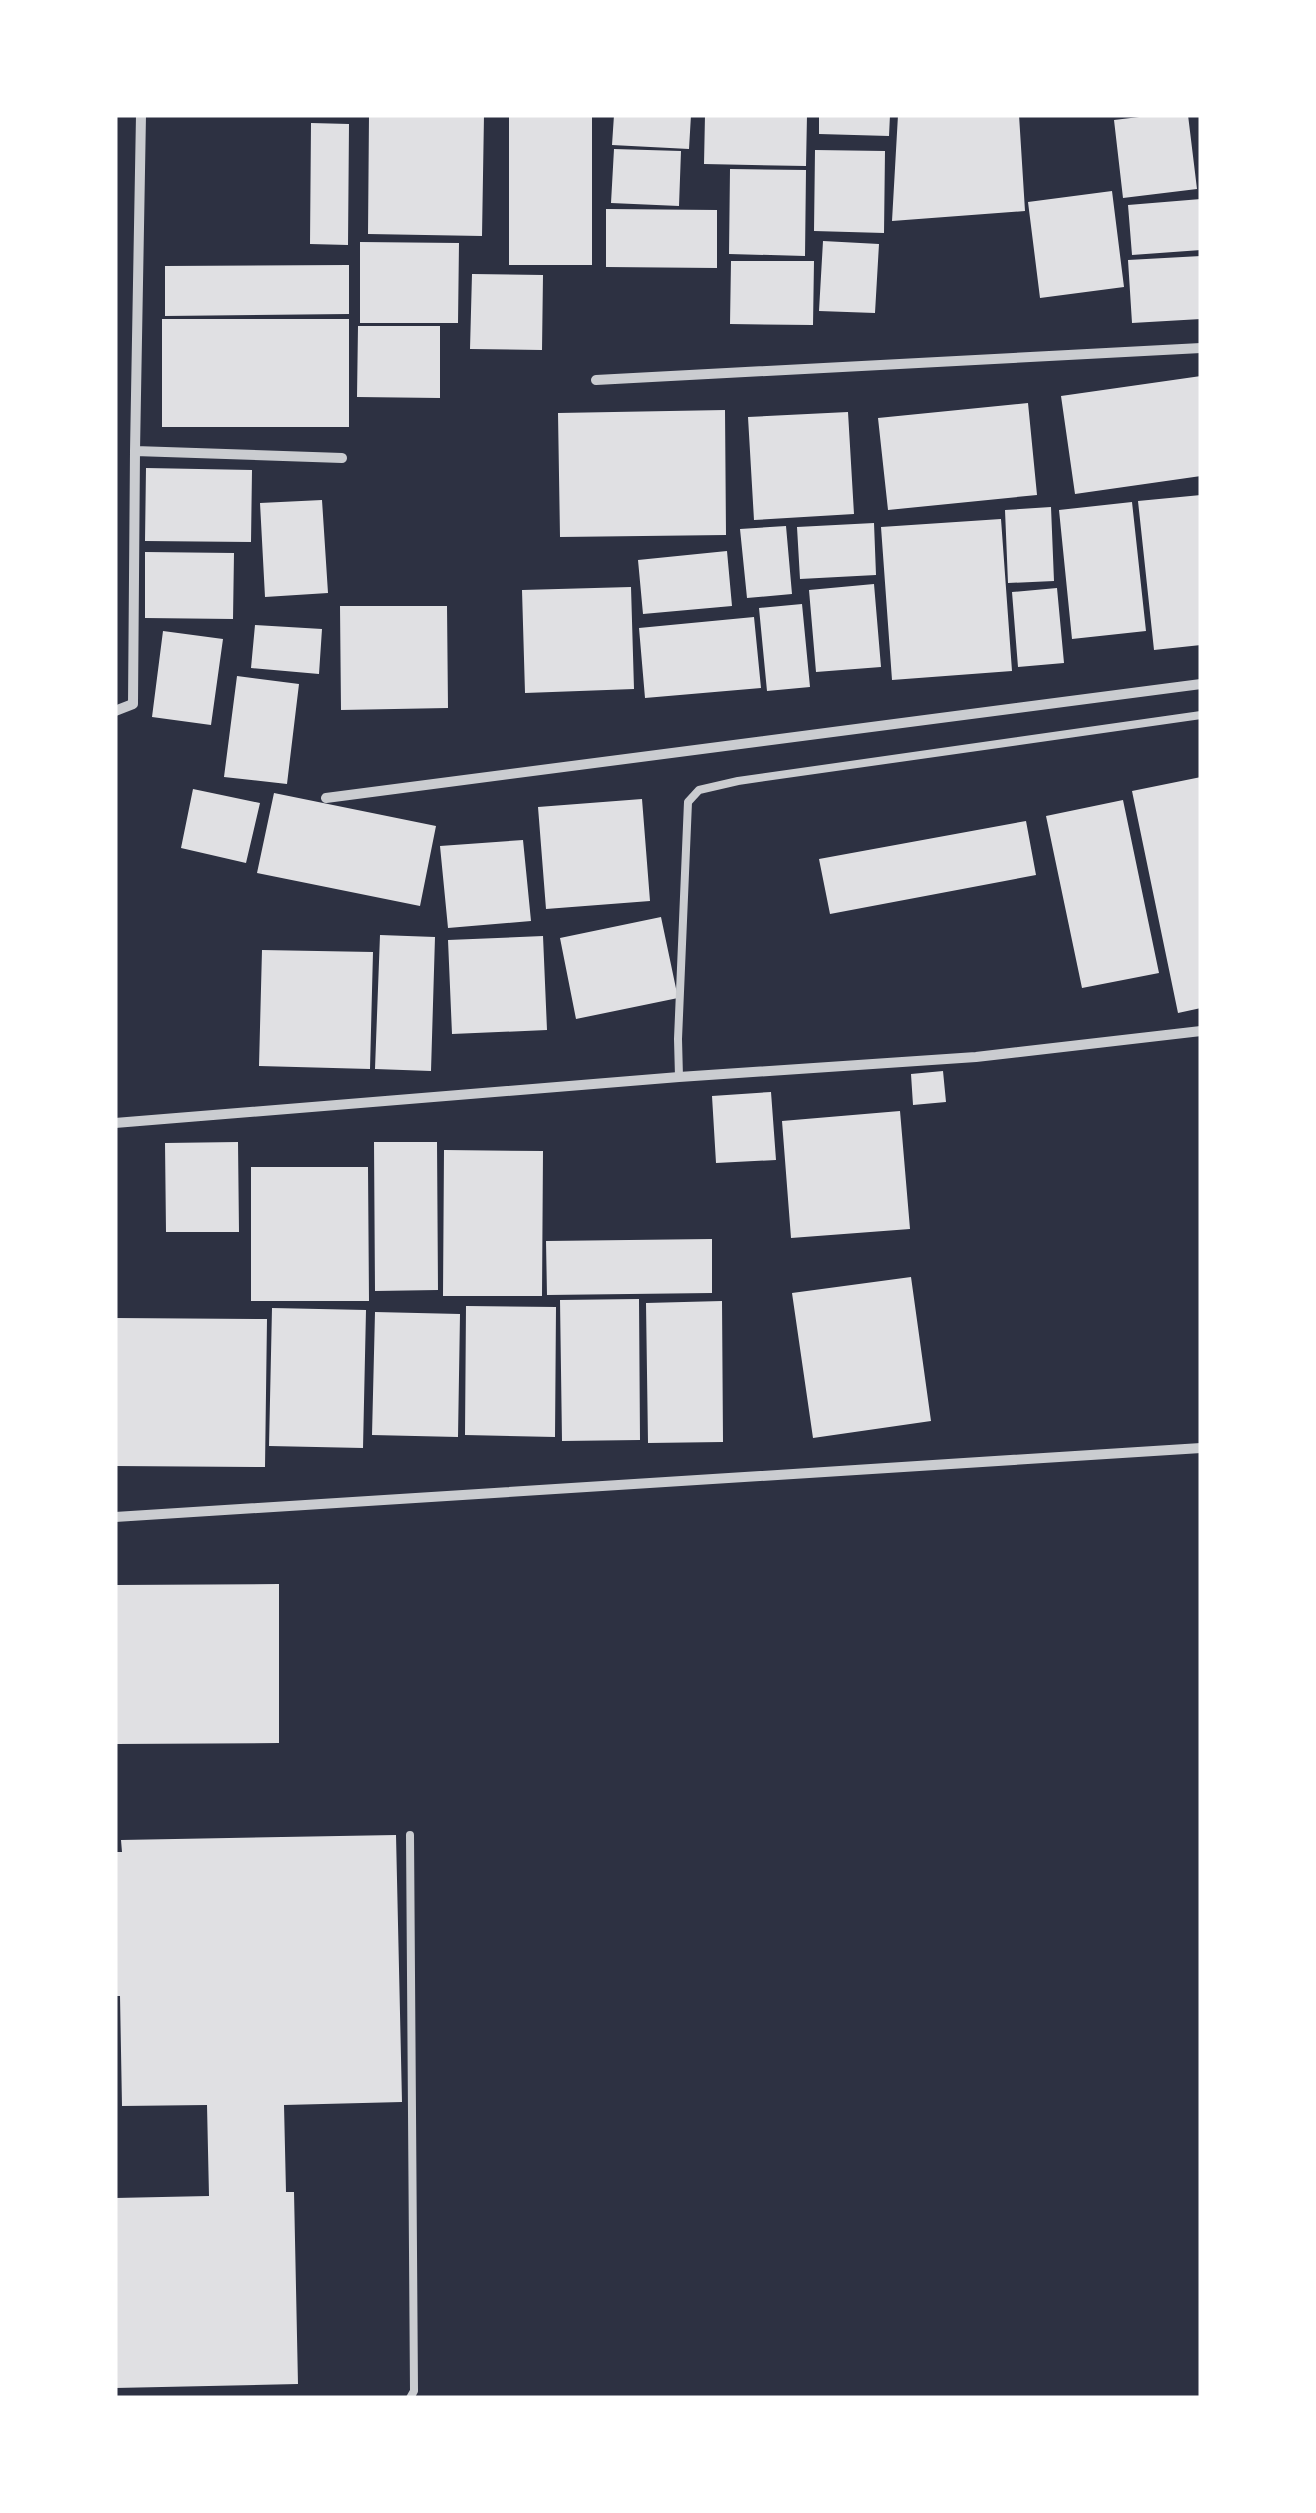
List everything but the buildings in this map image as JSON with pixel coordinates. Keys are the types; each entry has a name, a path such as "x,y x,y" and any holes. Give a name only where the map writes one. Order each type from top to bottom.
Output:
{"street":[{"path":"115,711 133,704 141,115"},
{"path":"596,380 1201,348"},
{"path":"135,451 342,458"},
{"path":"326,798 1201,684"},
{"path":"115,1123 679,1077 976,1058 1201,1031"},
{"path":"115,1517 1201,1448"}],"lane":[{"path":"679,1077 688,802 698,790 1201,715"},
{"path":"410,1834 414,2391 410,2398"}]}
